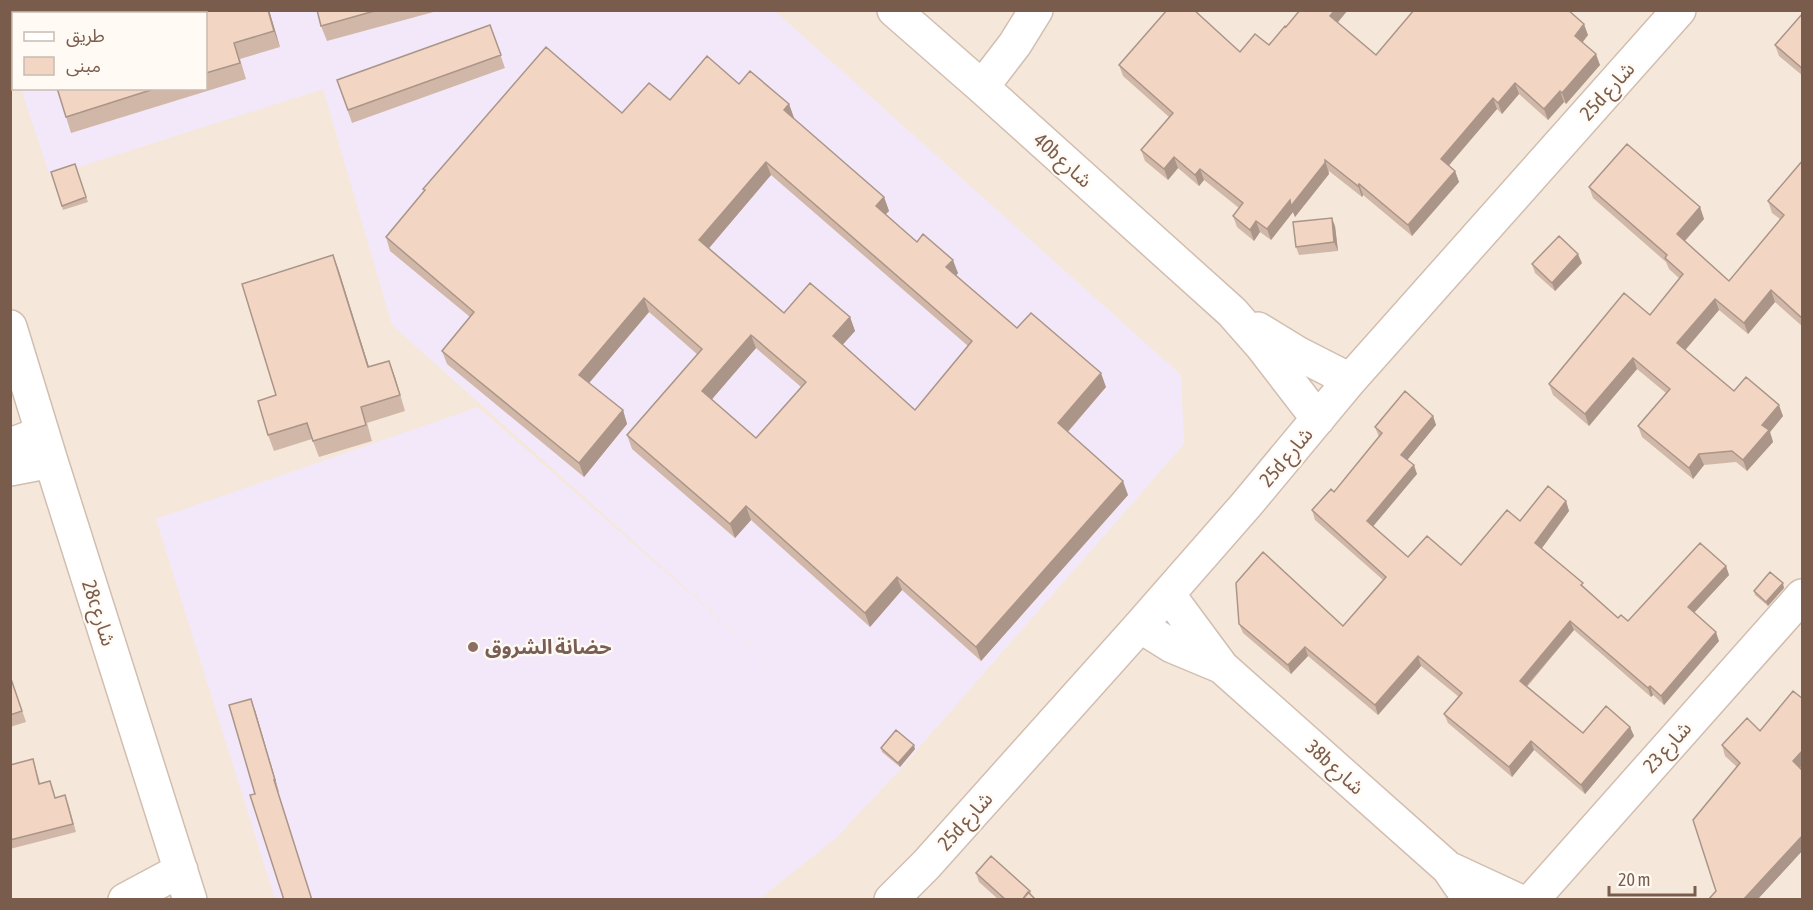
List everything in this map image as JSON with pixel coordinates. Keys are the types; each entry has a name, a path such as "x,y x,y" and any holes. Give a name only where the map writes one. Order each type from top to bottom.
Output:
{"street":[{"name":"40b شارع","path":"894,10 1232,312 1261,345 1318,419"},
{"path":"973,79 1025,10"},
{"path":"973,79 1015,44 1036,10"},
{"name":"25d شارع","path":"891,900 926,865 1140,627 1350,380 1679,10"},
{"name":"40b شارع","path":"1232,312 1292,350 1350,380"},
{"name":"28c شارع","path":"10,327 186,885"},
{"path":"10,445 47,447"},
{"path":"10,469 47,447"},
{"name":"38b شارع","path":"1168,594 1222,667 1448,868 1470,900"},
{"name":"شارع 23","path":"1532,900 1803,596"},
{"name":"38b شارع","path":"1140,627 1172,646 1222,667"},
{"name":"38b شارع","path":"1448,868 1516,900"},
{"path":"125,900 186,885"}],"shaded area":[{"path":"10,11 775,11 1181,375 1184,444 895,775 835,839 759,899 275,899 156,519 478,407 792,683 392,325 323,89 50,176 21,90 207,90 207,12 12,12 12,60"},
{"path":"11,11 1802,11 1802,899 11,899"}],"building":[{"path":"33,10 268,10 274,31 234,43 240,63 207,73 207,12 34,12"},
{"path":"317,10 378,10 321,26"},
{"path":"1167,10 1194,10 1240,52 1255,34 1269,45 1300,10 1335,10 1330,16 1376,55 1414,10 1568,10 1584,24 1575,36 1596,54 1562,93 1560,91 1544,109 1515,83 1498,103 1493,98 1441,159 1455,171 1408,225 1359,184 1358,186 1325,160 1291,206 1290,200 1267,229 1256,221 1250,230 1233,216 1243,203 1200,169 1195,175 1174,157 1164,169 1141,150 1173,113 1119,65"},
{"path":"1803,13 1803,69 1775,45"},
{"path":"490,25 501,55 348,110 337,80"},
{"path":"546,47 622,113 649,83 670,100 707,56 739,84 750,71 789,104 784,110 884,197 876,206 917,242 923,234 953,260 946,267 1017,328 1031,313 1101,373 1058,423 1123,481 976,647 897,577 865,613 746,506 730,524 627,435 702,349 644,298 579,375 623,410 579,463 442,351 474,312 386,237 425,190 423,189","holes":["766,162 972,341 915,410 833,336 850,317 810,283 784,313 699,240","751,335 806,382 756,438 702,391"]},
{"path":"58,90 151,90 66,117"},
{"path":"1627,144 1700,207 1677,234 1729,281 1784,215 1768,201 1803,160 1803,319 1771,290 1744,323 1715,299 1677,343 1734,391 1746,377 1779,405 1762,425 1769,430 1743,460 1732,451 1699,454 1689,468 1638,426 1670,389 1633,358 1585,414 1549,384 1624,293 1650,315 1683,274 1665,258 1667,255 1589,187"},
{"path":"75,164 86,197 62,206 51,172"},
{"path":"1332,218 1334,242 1296,247 1293,222"},
{"path":"1559,236 1578,254 1552,283 1532,264"},
{"path":"333,255 368,367 389,361 400,395 361,407 366,425 313,441 307,423 268,435 258,401 276,395 242,284"},
{"path":"1405,391 1433,416 1401,455 1414,465 1367,521 1408,557 1427,536 1461,565 1507,510 1520,521 1548,486 1566,501 1535,543 1583,583 1581,585 1618,618 1621,615 1628,621 1700,543 1726,566 1688,607 1716,632 1661,696 1650,686 1648,688 1570,621 1520,681 1583,733 1606,706 1630,727 1581,785 1531,741 1509,767 1444,714 1462,693 1418,656 1375,705 1305,647 1288,665 1239,624 1236,583 1263,552 1343,626 1386,577 1312,510 1331,489 1334,492 1382,433 1375,427"},
{"path":"1770,572 1783,583 1766,602 1754,591"},
{"path":"10,676 22,711 10,715"},
{"path":"1793,691 1803,699 1803,750 1793,761 1803,771 1803,837 1743,900 1708,900 1716,891 1693,820 1740,763 1722,745 1747,718 1760,731"},
{"path":"251,699 312,900 284,900 250,795 255,794 229,705"},
{"path":"896,730 914,745 898,763 881,748"},
{"path":"33,759 39,784 50,781 55,798 65,795 73,824 10,840 10,765"},
{"path":"991,856 1030,891 1022,900 1006,900 976,873"},
{"path":"1028,892 1036,900 1022,900"}],"place":[{"name":"حضانة الشروق","path":"473,647"}]}
